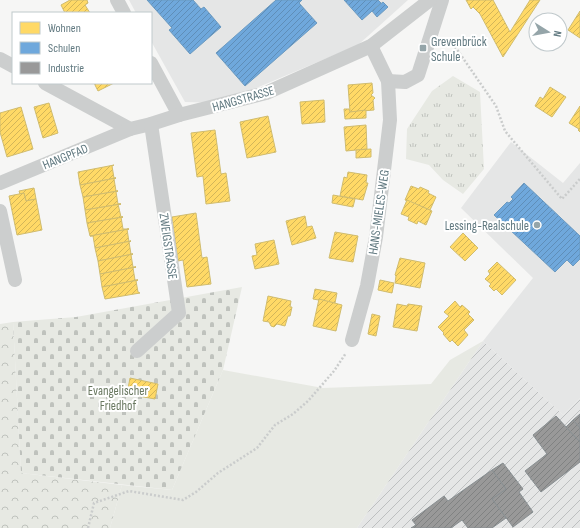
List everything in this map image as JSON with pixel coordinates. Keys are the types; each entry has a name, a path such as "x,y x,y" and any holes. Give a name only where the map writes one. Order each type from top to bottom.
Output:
{"street":[{"path":"117,0 123,12"},
{"name":"HANGSTRASSE","path":"130,129 266,93 371,46 430,0"},
{"path":"388,81 405,82 418,75 442,0"},
{"name":"HANS-MIELES-WEG","path":"352,340 367,286 376,237 390,120 388,81 371,46"},
{"path":"0,59 12,65"},
{"path":"152,65 179,115"},
{"path":"47,84 130,129"},
{"name":"ZWEIGSTRASSE","path":"137,351 179,313 151,124"},
{"name":"HANGPFAD","path":"0,183 130,129"},
{"path":"0,211 15,280"}],"path":[{"path":"432,35 444,39 456,48 496,106 505,131 562,199 580,179"},
{"path":"88,528 94,503 103,499 129,491 183,500 196,492 218,473 257,448 275,425 293,414 308,401 334,371 352,340"}],"shaded area":[{"path":"129,0 408,0 358,45 221,103 185,102 152,43 152,12 135,12"},
{"path":"511,142 563,183 580,163 580,398 563,415 483,341 533,278 461,208"},
{"path":"483,341 563,415 580,398 580,528 357,528"}],"green space":[{"path":"453,76 480,92 484,169 463,194 443,180 429,165 406,159 407,129 432,91"},
{"name":"Evangelischer Friedhof","path":"242,287 223,370 172,490 21,473 13,322 76,317"},
{"path":"13,322 21,473 122,485 110,528 0,528 0,324"},
{"path":"483,341 357,528 110,528 122,485 172,490 223,370 323,388 431,384 450,360"}],"building: Wohnen":[{"path":"70,0 87,0 88,3 85,5 89,12 64,12 61,5"},
{"path":"466,0 493,0 510,32 530,0 540,0 532,12 528,12 528,18 503,57 480,14 473,7 471,9"},
{"path":"580,11 580,38 568,30"},
{"path":"372,83 373,93 371,95 375,98 373,100 374,110 350,112 348,85"},
{"path":"94,84 112,84 98,91"},
{"path":"550,87 566,97 552,117 535,106 540,97 543,99"},
{"path":"324,100 325,122 302,124 300,102"},
{"path":"49,103 58,133 43,138 34,107"},
{"path":"580,106 580,132 578,130 579,129 569,123"},
{"path":"21,107 33,149 7,157 0,132 0,113"},
{"path":"344,109 349,109 350,112 366,110 366,118 345,119"},
{"path":"268,116 276,152 247,158 240,122"},
{"path":"366,125 367,149 346,151 344,127"},
{"path":"215,130 221,174 226,173 230,201 206,204 203,176 197,177 191,133"},
{"path":"371,149 371,157 356,158 356,150"},
{"path":"114,165 112,166 114,178 116,178 80,185 78,172"},
{"path":"348,172 367,175 366,183 368,183 363,200 340,196 344,177 347,178"},
{"path":"116,178 114,179 116,191 118,191 83,197 80,185"},
{"path":"411,186 419,189 420,187 429,191 428,193 436,197 430,210 405,200"},
{"path":"34,188 36,199 26,201 24,193 20,194 19,191"},
{"path":"118,191 116,192 118,204 121,204 85,210 83,197"},
{"path":"24,193 26,201 36,199 42,230 17,235 9,196"},
{"path":"333,195 355,199 353,207 332,203"},
{"path":"407,200 432,211 426,225 418,221 417,224 408,220 409,217 401,214"},
{"path":"118,204 121,217 123,217 87,223 85,210"},
{"path":"196,213 202,258 207,257 211,284 187,287 183,260 178,261 172,217"},
{"path":"305,216 307,227 312,226 316,238 292,245 286,221"},
{"path":"121,217 123,229 129,229 90,236 87,223"},
{"path":"127,229 129,241 95,248 93,236 90,236"},
{"path":"335,232 358,236 353,262 329,258"},
{"path":"463,233 478,248 465,261 450,247"},
{"path":"274,240 279,264 255,269 252,256 257,255 255,244"},
{"path":"131,241 129,242 131,254 133,254 98,261 95,248"},
{"path":"133,254 131,255 133,267 136,267 100,274 98,261"},
{"path":"400,258 425,263 420,288 395,283 395,275"},
{"path":"497,262 516,280 502,295 496,289 494,291 489,286 491,284 485,279 490,274 488,271"},
{"path":"136,267 133,268 135,280 138,280 102,287 100,274"},
{"path":"138,280 136,281 138,292 140,293 105,299 102,287"},
{"path":"380,280 394,283 392,293 378,290"},
{"path":"315,289 337,293 335,303 313,299"},
{"path":"268,296 291,301 290,307 292,307 290,316 288,316 285,326 277,324 274,327 271,326 269,322 263,321"},
{"path":"319,299 342,305 336,331 313,326"},
{"path":"455,301 460,307 462,305 470,312 468,314 474,320 464,330 468,335 458,346 452,340 450,342 438,327 449,316 444,312"},
{"path":"397,304 422,306 417,331 393,327"},
{"path":"372,314 380,316 376,336 368,334"},
{"path":"130,378 158,384 155,399 127,394"}],"building: Schulen":[{"path":"147,0 193,0 201,9 204,7 221,27 190,54 169,30 172,28"},
{"path":"276,0 302,0 299,3 317,23 245,86 216,53"},
{"path":"344,0 378,0 381,3 362,20"},
{"path":"383,2 388,7 377,17 372,11"},
{"name":"Lessing-Realschule","path":"524,183 580,236 580,259 573,266 567,260 555,272 494,215 507,202 509,203 513,199 511,197"}],"building: Industrie":[{"path":"580,414 580,428 573,420"},
{"path":"556,416 580,442 580,462 541,492 525,471 547,454 533,435"},
{"path":"573,420 580,428 580,442 566,427"},
{"path":"503,463 523,489 519,492 533,512 513,527 492,499 506,489 492,470"},
{"path":"492,470 506,489 492,499 506,518 492,528 468,528 462,520 451,528 411,528 416,525 412,520 444,496 448,501"}],"place":[{"name":"Grevenbrück Schule","path":"423,48"},
{"name":"Lessing-Realschule","path":"537,225"}]}
